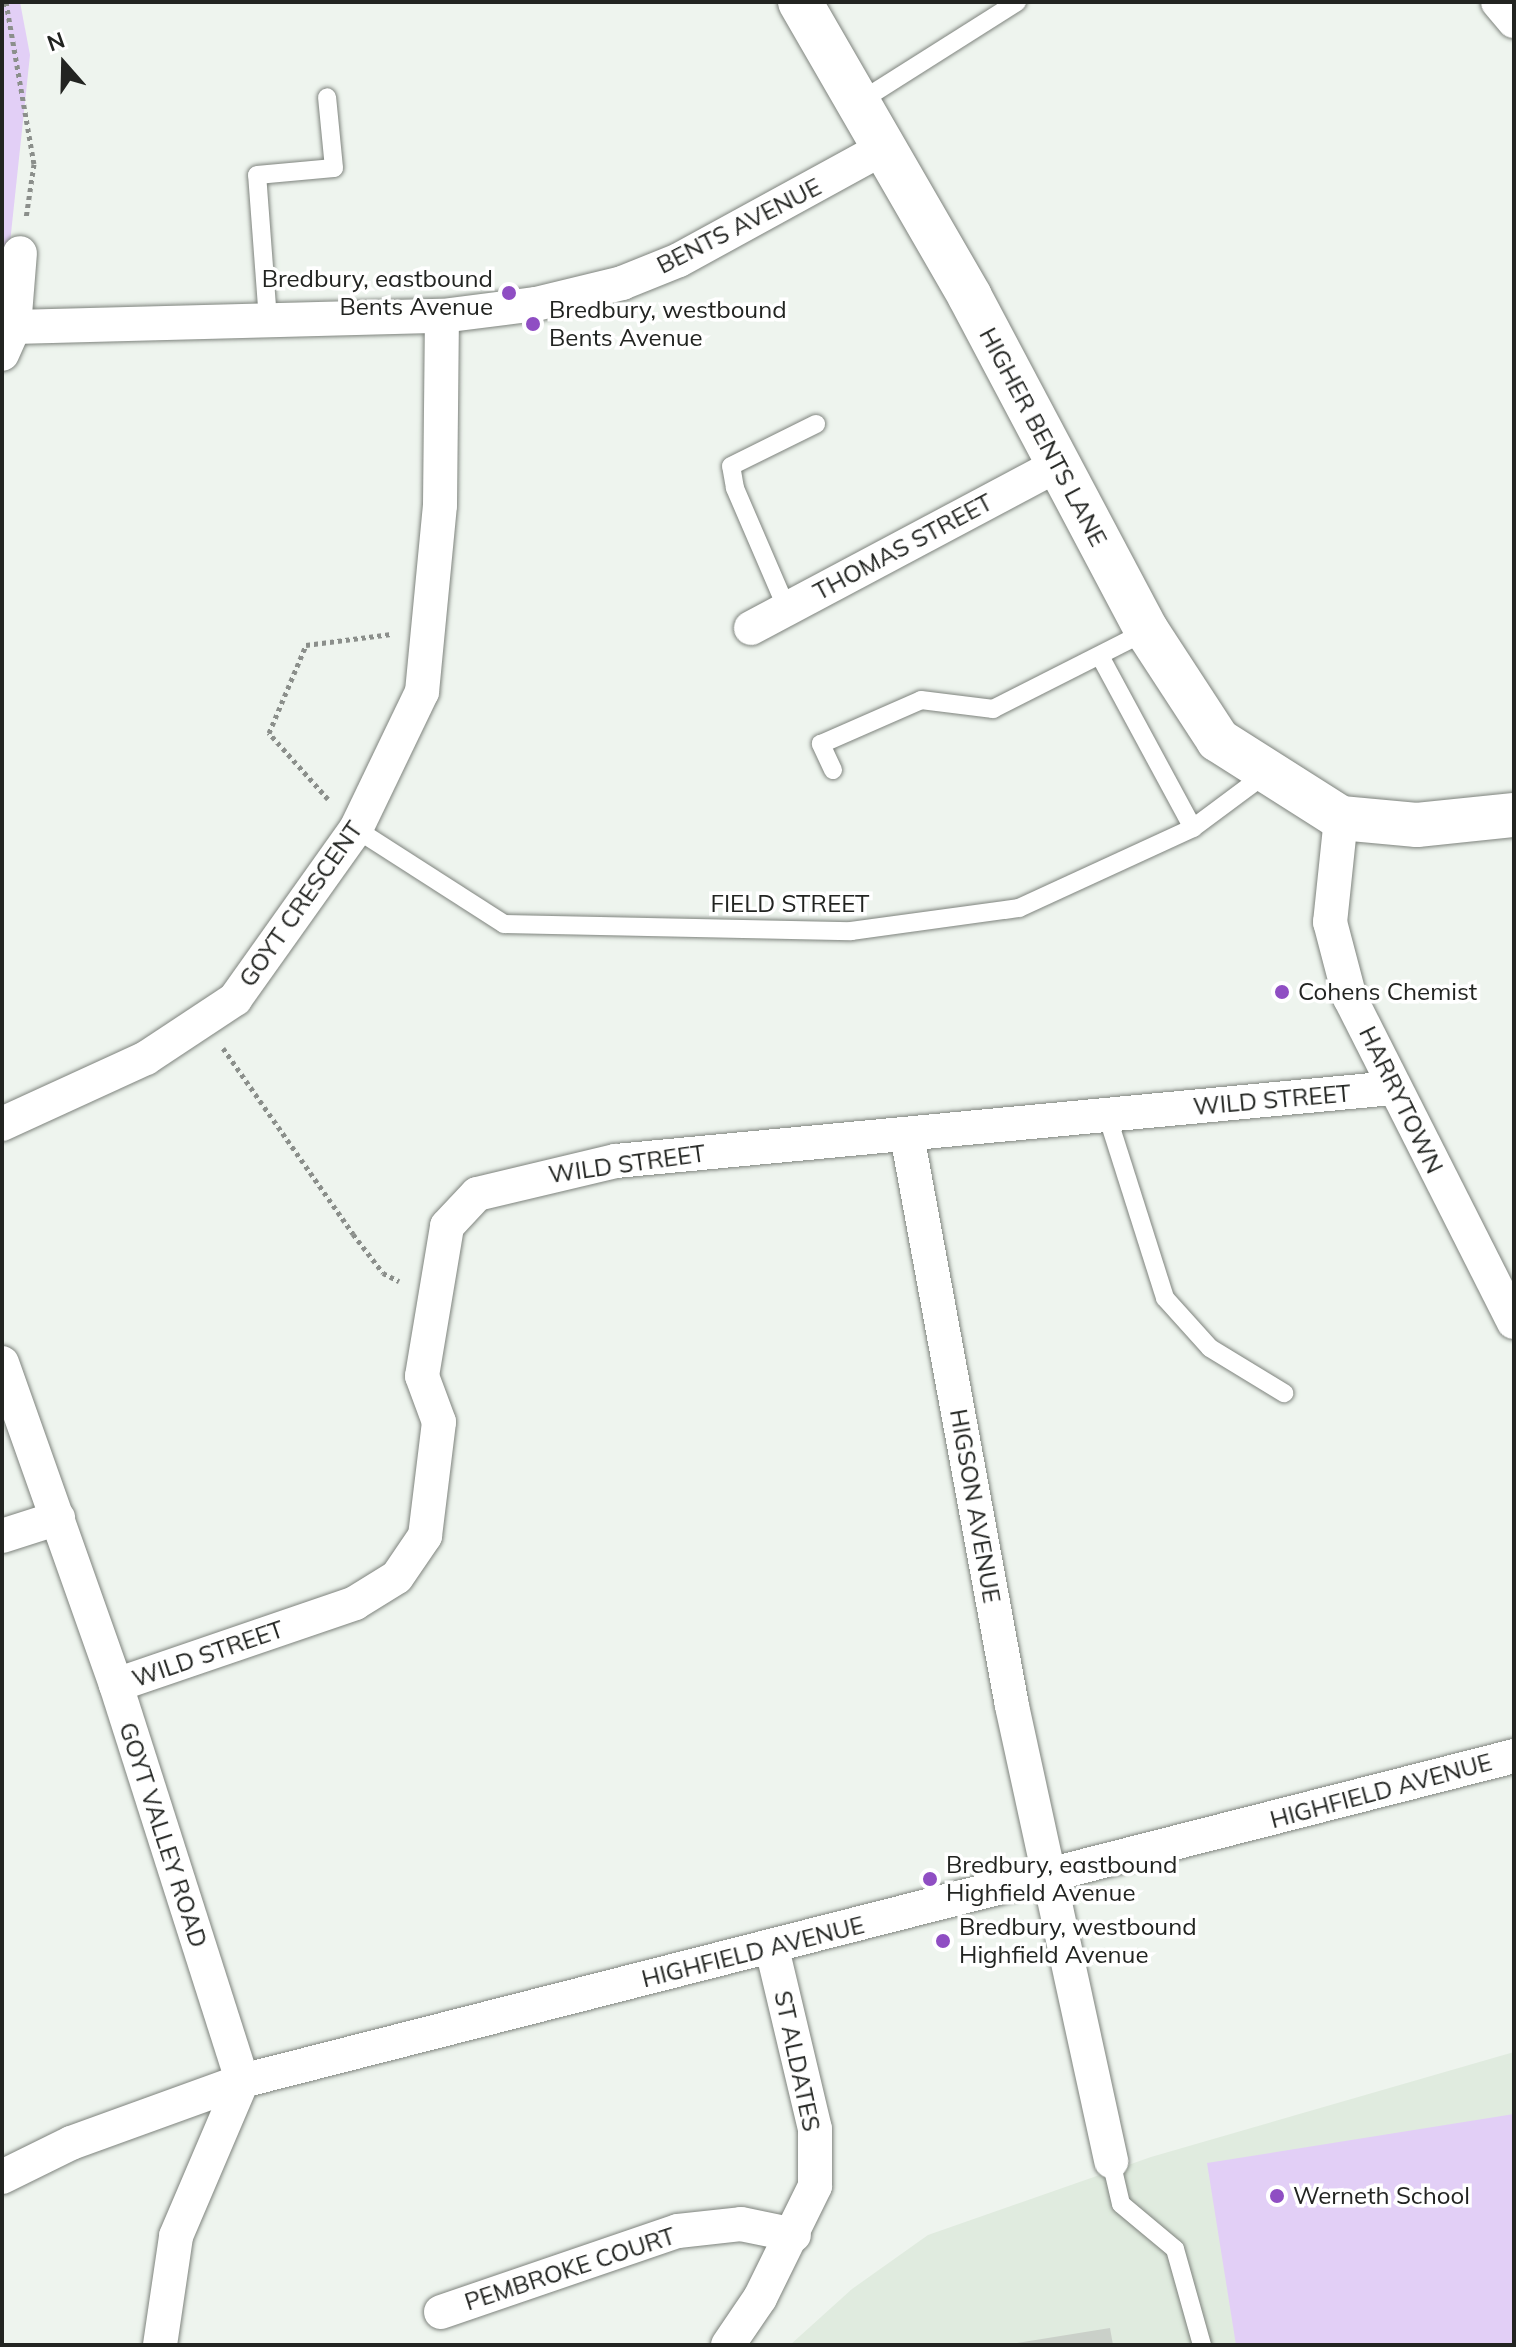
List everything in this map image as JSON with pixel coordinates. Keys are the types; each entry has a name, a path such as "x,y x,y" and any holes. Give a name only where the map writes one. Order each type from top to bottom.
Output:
{"main road":[{"name":"HIGHER BENTS LANE","path":"800,2 885,147 1147,631 1218,740 1264,775 1341,818"},
{"path":"1341,818 1417,825 1514,815"}],"street":[{"path":"1498,2 1514,21"},
{"name":"BENTS AVENUE","path":"8,341 268,320 442,316 536,304 622,283 736,233 885,147"},
{"path":"8,341 20,253"},
{"name":"GOYT CRESCENT","path":"2,1124 146,1058 235,999 356,829 422,692 440,505 442,316"},
{"name":"THOMAS STREET","path":"751,628 1056,466"},
{"name":"HARRYTOWN","path":"1341,818 1330,922 1350,998 1392,1088 1514,1322"},
{"name":"WILD STREET","path":"116,1685 355,1603 397,1577 425,1536 439,1422 422,1376 432,1299 447,1226 477,1194 616,1161 1392,1088"},
{"name":"HIGSON AVENUE","path":"907,1135 1012,1706 1111,2161"},
{"name":"GOYT VALLEY ROAD","path":"2,1363 116,1685 242,2081"},
{"path":"2,1536 58,1518"},
{"name":"HIGHFIELD AVENUE","path":"2,2177 71,2143 242,2081 1514,1756"},
{"name":"ST ALDATES","path":"728,2345 794,2235 815,2186 815,2129 772,1948"},
{"path":"160,2345 176,2236 242,2081"},
{"name":"PEMBROKE COURT","path":"441,2312 678,2231 741,2224 794,2235"}],"lane":[{"path":"859,102 1017,2"},
{"path":"268,320 257,175 334,168 327,97"},
{"path":"787,609 735,488 731,466 816,424"},
{"path":"833,770 821,744 921,700 993,709 1101,658 1147,631"},
{"path":"1101,658 1193,828"},
{"name":"FIELD STREET","path":"356,829 504,924 851,931 1019,908 1193,828 1264,775"},
{"path":"1107,1115 1165,1298 1210,1348 1284,1393"},
{"path":"1111,2161 1121,2204 1175,2249 1202,2345"}],"path":[{"path":"6,2 34,164 20,253"},
{"path":"356,829 269,733 306,645 428,629"},
{"path":"203,1020 383,1273 432,1299"}],"shaded area":[{"path":"2,2 20,2 30,55 2,318"},
{"name":"Werneth School","path":"1514,2052 1514,2345 790,2345 852,2289 928,2235 1151,2157"},
{"path":"1514,2114 1514,2345 1236,2345 1207,2163"}],"building":[{"path":"1110,2328 1113,2345 1017,2345 1017,2343"}],"place":[{"name":"Bredbury, eastbound Bents Avenue","path":"509,293"},
{"name":"Bredbury, westbound Bents Avenue","path":"533,324"},
{"name":"Cohens Chemist","path":"1282,992"},
{"name":"Bredbury, eastbound Highfield Avenue","path":"930,1879"},
{"name":"Bredbury, westbound Highfield Avenue","path":"943,1941"},
{"name":"Werneth School","path":"1277,2196"}]}
